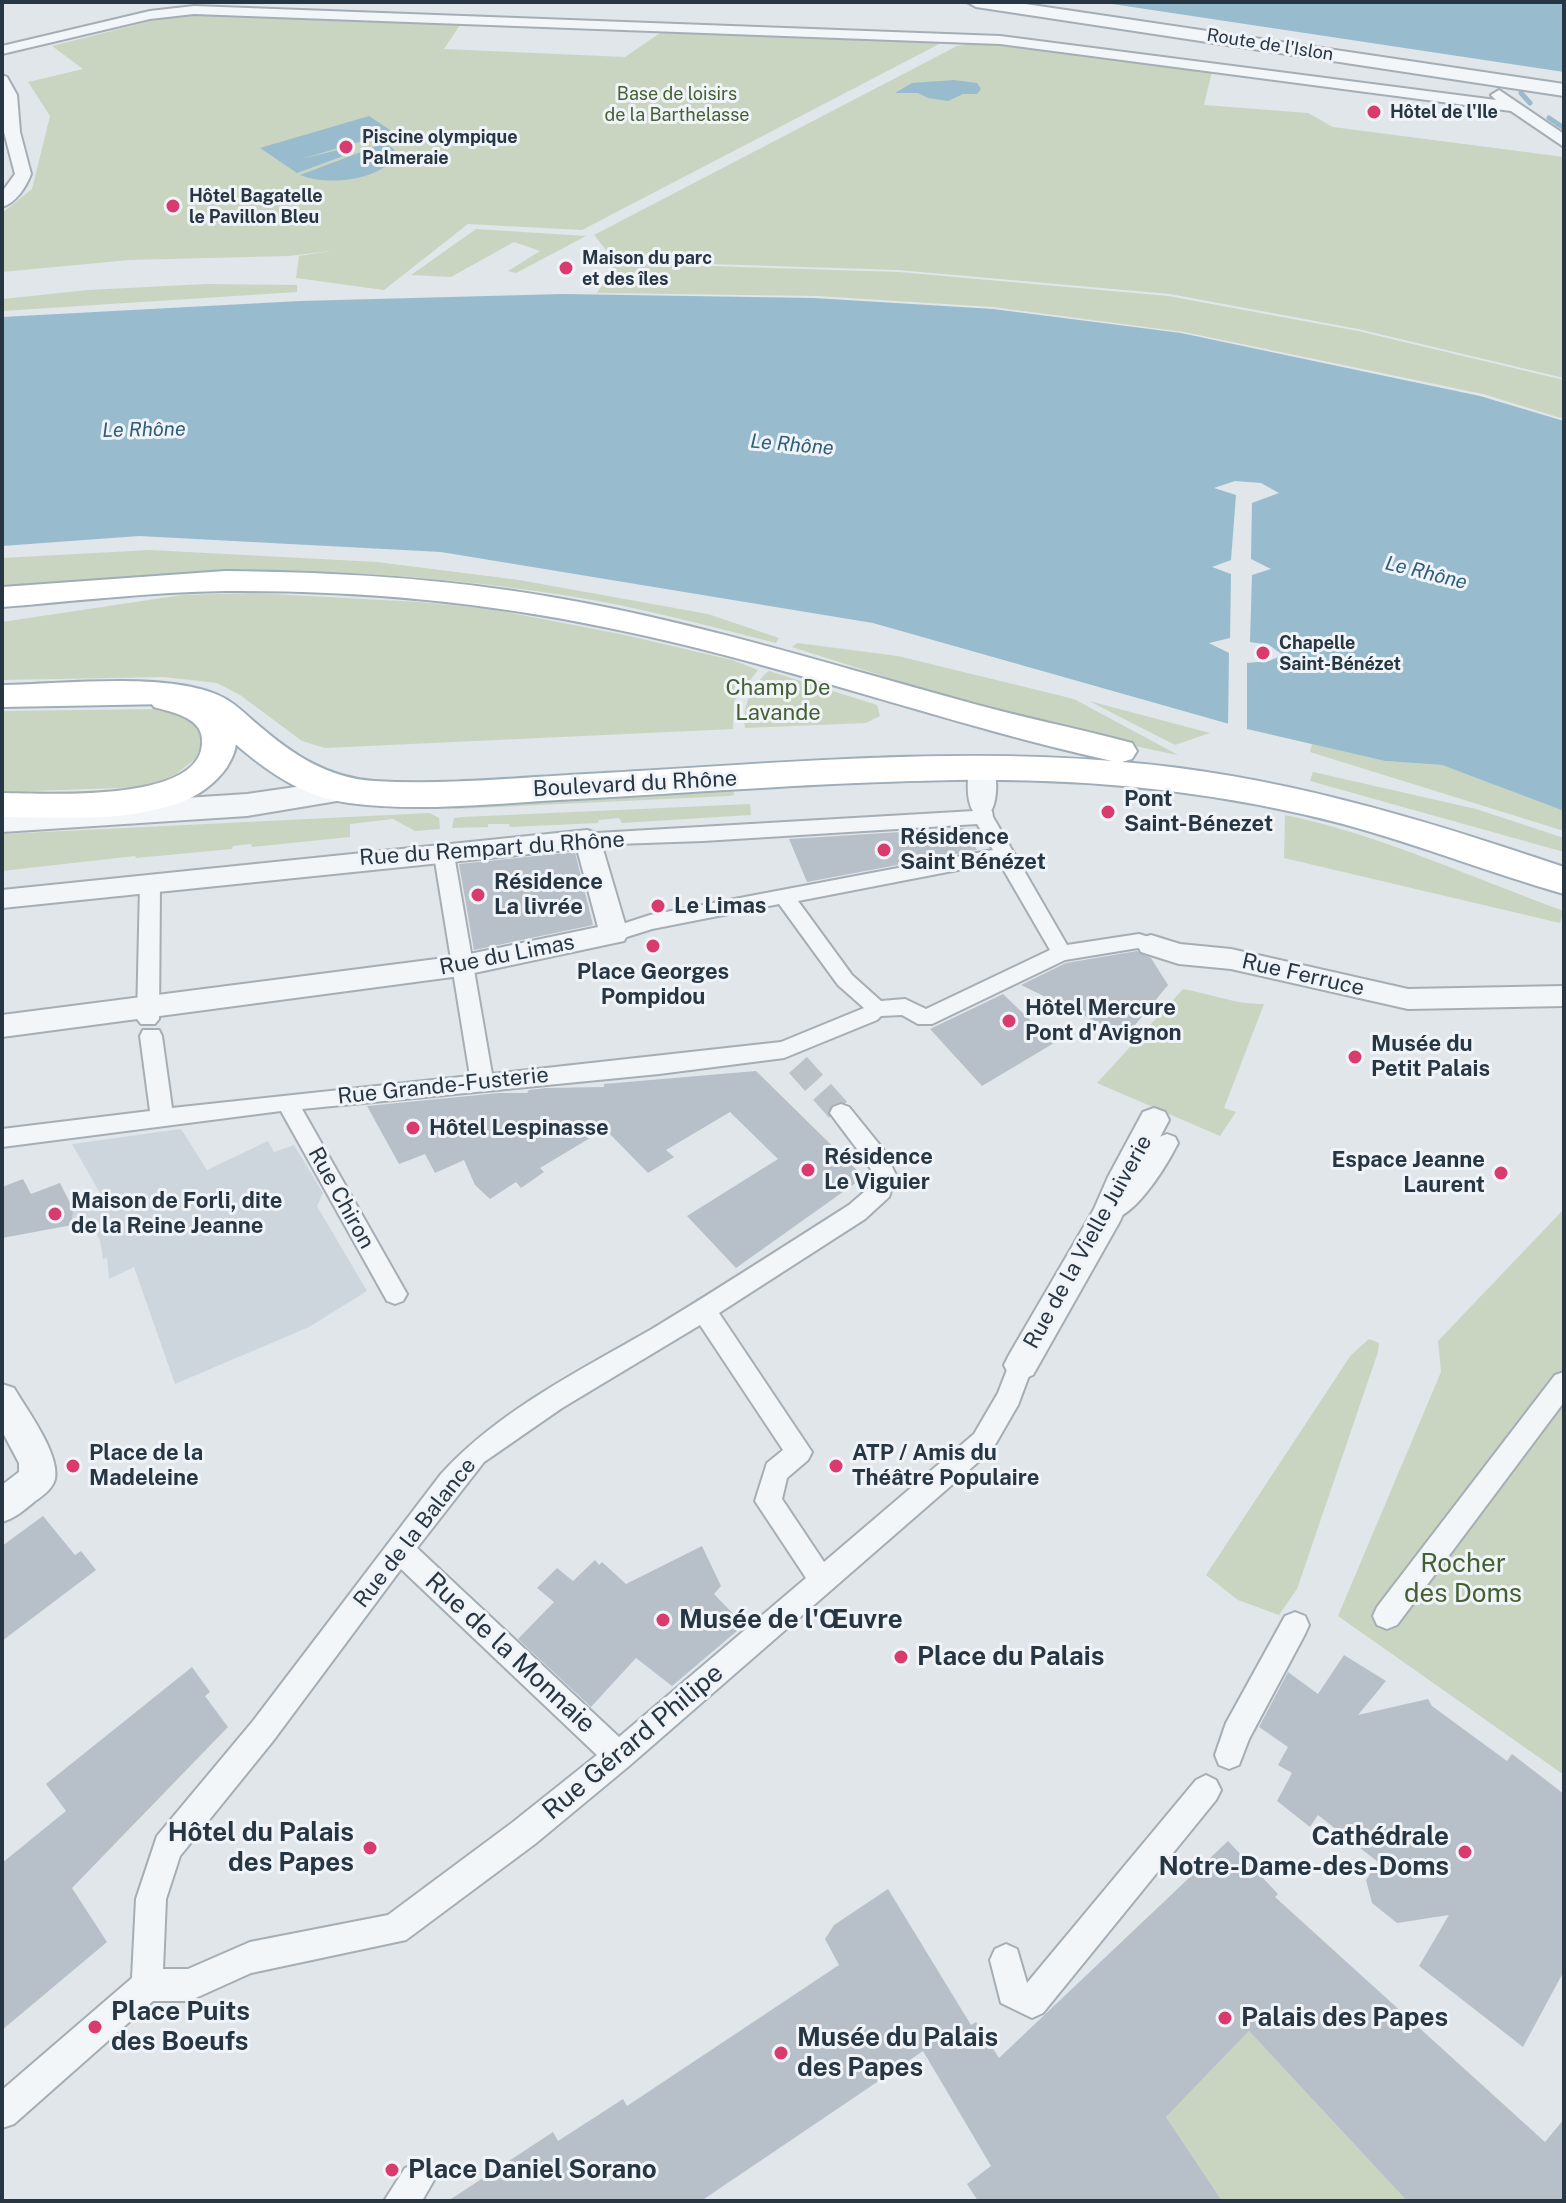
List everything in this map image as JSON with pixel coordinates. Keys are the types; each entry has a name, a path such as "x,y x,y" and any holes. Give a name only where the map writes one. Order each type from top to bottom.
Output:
{"main road":[{"path":"2,597 222,581 298,582 499,599 656,628 841,676 1054,738 1408,816 1564,860"},
{"path":"2,611 85,591"},
{"path":"841,676 962,734 971,743 982,768"},
{"path":"2,805 145,801 186,787 201,775 217,754 219,742 219,732 210,719 194,708 174,701 129,693"},
{"path":"2,696 168,693 193,698 214,707 301,773 344,791"},
{"path":"915,769 940,757 948,743 941,727 926,716"},
{"name":"Boulevard du Rhône","path":"344,791 398,794 514,790 982,768 1106,773 1214,785 1264,786"},
{"path":"1264,786 1564,881"},
{"path":"1376,823 1564,899"}],"street":[{"name":"Route de l'Islon","path":"976,2 1564,90"},
{"path":"2,50 150,15 194,10 638,19 657,27 1000,40 1515,107"},
{"path":"1278,76 1297,49"},
{"path":"1490,78 1488,84 1494,91 1564,142"},
{"path":"2,80 9,95 12,132 23,174 19,184 2,202"},
{"path":"982,768 982,811 1062,953"},
{"name":"Boulevard du Rhône","path":"2,821 247,805 344,791"},
{"name":"Rue du Rempart du Rhône","path":"2,899 150,885 443,849 703,835 982,811"},
{"path":"587,839 614,934"},
{"path":"443,849 460,966 470,1001 482,1082"},
{"name":"Rue du Limas","path":"2,1026 148,1020 460,966 614,934 650,922 1006,854"},
{"path":"150,885 148,1020 162,1116"},
{"path":"784,896 845,980 870,1000 875,1009"},
{"name":"Rue Ferruce","path":"875,1009 905,1007 925,1019 1021,970 1062,953 1139,941 1151,945 1181,967 1231,959 1408,999 1510,999 1558,993"},
{"name":"Rue Grande-Fusterie","path":"2,1138 162,1116 482,1082 791,1058 870,1015 875,1009"},
{"name":"Rue Chiron","path":"287,1102 395,1294"},
{"name":"Rue de la Balance","path":"147,1985 151,1899 168,1847 263,1731 450,1482 475,1454 553,1400 704,1310 857,1212 881,1191 885,1175 875,1155 841,1113"},
{"name":"Rue de la Vielle Juiverie","path":"1021,1365 1109,1212 1115,1189 1136,1158 1160,1132"},
{"path":"704,1310 799,1452 776,1471 768,1501 813,1568"},
{"name":"Rue Gérard Philipe","path":"147,1985 189,1985 250,1958 395,1929 524,1833 619,1756 983,1442 1009,1397 1021,1365"},
{"path":"1387,1616 1564,1383"},
{"path":"2,1399 37,1461 37,1479 2,1506"},
{"name":"Rue de la Monnaie","path":"400,1550 619,1756"},
{"path":"1229,1755 1236,1733 1295,1625"},
{"path":"1006,1960 1012,1992 1032,2002 1206,1790"},
{"path":"2,2112 147,1985"}],"shaded area":[{"path":"181,1129 207,1170 268,1141 274,1152 294,1145 323,1193 317,1206 367,1291 309,1327 175,1384 134,1267 109,1279 107,1258 103,1259 100,1240 90,1223 72,1225 73,1209 101,1195 72,1144"}],"green space":[{"name":"Base de loisirs de la Barthelasse","path":"195,15 460,25 444,49 625,57 660,33 943,42 582,230 468,224 384,290 296,278 299,256 330,251 289,256 129,260 2,272 2,213 32,189 50,116 28,82 83,69 52,46 159,19"},
{"path":"975,43 1212,71 1204,105 1308,113 1333,127 1564,157 1564,378 1358,329 1170,294 898,270 615,261 594,235 957,46"},
{"path":"476,229 586,236 516,273 508,271 540,251 514,242 451,277 411,275"},
{"path":"616,263 899,272 1168,296 1358,331 1564,380 1564,419 1483,394 1184,332 992,307 817,296 597,293"},
{"path":"206,284 297,285 297,292 2,311 2,299 88,290"},
{"path":"150,550 377,562 519,580 708,614 779,638 776,643 647,611 569,596 427,578 356,573 286,571 145,575 2,590 2,558"},
{"path":"253,593 491,609 625,635 732,660 758,670 734,701 733,729 325,748 302,741 240,695 217,683 164,677 2,680 2,622 182,595"},
{"path":"797,643 898,656 1074,699 1178,755 984,707 792,647"},
{"name":"Champ De Lavande","path":"769,671 877,705 880,716 866,723 745,728 749,697"},
{"path":"1089,701 1210,733 1175,745"},
{"path":"156,709 186,717 201,734 201,746 195,759 176,774 148,787 2,792 2,711"},
{"path":"1312,744 1385,761 1442,765 1564,811 1564,831 1310,752"},
{"path":"1313,772 1476,809 1564,838 1564,852 1310,781"},
{"path":"733,789 734,795 729,796 456,809 441,803"},
{"path":"750,804 751,815 622,823 619,818 599,820 598,823 510,827 509,824 488,824 488,827 452,828 454,818 463,817"},
{"path":"430,813 439,818 440,829 415,831 393,819 350,824 350,837 252,847 251,844 233,846 232,849 2,871 2,834"},
{"path":"1285,815 1392,845 1564,911 1560,923 1284,858"},
{"path":"1183,989 1234,1001 1264,1004 1224,1108 1236,1112 1220,1136 1097,1083"},
{"name":"Rocher des Doms","path":"1564,1209 1564,1775 1338,1616 1441,1372 1438,1341"},
{"path":"1369,1339 1379,1343 1378,1352 1297,1589 1279,1615 1238,1600 1206,1575 1351,1355"},
{"path":"1249,2031 1407,2201 1222,2201 1166,2117"}],"water":[{"path":"1099,2 1564,2 1564,72"},
{"path":"954,80 977,83 981,89 977,94 963,94 948,101 918,93 895,93 912,83"},
{"path":"369,116 393,132 301,159 342,149 349,154 297,173 260,148"},
{"path":"385,143 394,149 395,157 387,165 365,176 324,180 300,175"},
{"name":"Le Rhône","path":"563,294 814,298 993,309 1181,333 1480,396 1564,421 1564,811 1442,765 1385,761 1247,729 873,623 441,552 139,536 2,546 2,317 300,301"}],"pier":[{"name":"Pont Saint-Bénezet","path":"1235,481 1261,483 1279,493 1252,503 1251,559 1271,569 1252,575 1250,642 1269,645 1283,655 1269,661 1247,663 1247,733 1228,728 1229,653 1209,643 1230,638 1231,574 1212,567 1231,560 1236,495 1214,488"}],"building":[{"name":"Résidence Saint Bénézet","path":"964,828 977,850 807,882 789,839"},
{"name":"Résidence La livrée","path":"575,852 593,925 474,950 459,864"},
{"path":"1137,951 1151,958 1168,985 1126,1036 1021,985 1066,963"},
{"path":"1003,994 1054,1043 982,1086 930,1029"},
{"name":"Résidence Le Viguier","path":"756,1071 864,1177 736,1268 687,1216 778,1159 730,1112 666,1150 674,1157 648,1173 605,1129 540,1168 544,1172 521,1188 516,1182 490,1199 475,1185 464,1160 435,1173 425,1154 399,1164 367,1106 527,1093 546,1088 604,1087 604,1084"},
{"path":"23,1179 31,1194 60,1183 73,1209 72,1225 2,1238 2,1187"},
{"path":"43,1516 75,1555 81,1551 96,1570 2,1641 2,1546"},
{"path":"702,1546 721,1586 714,1594 744,1625 672,1686 636,1658 591,1707 518,1639 554,1602 537,1588 557,1568 573,1581 595,1560 599,1565 602,1562 626,1584"},
{"name":"Cathédrale Notre-Dame-des-Doms","path":"1344,1655 1386,1681 1358,1715 1428,1699 1432,1706 1507,1761 1512,1754 1564,1794 1564,1971 1523,2047 1419,1966 1449,1915 1397,1923 1372,1903 1366,1880 1378,1862 1318,1815 1310,1827 1277,1801 1292,1773 1278,1765 1288,1747 1259,1727 1288,1672 1318,1694"},
{"path":"192,1667 210,1692 205,1696 228,1727 72,1888 107,1942 2,2030 2,1863 66,1811 46,1784"},
{"name":"Palais des Papes","path":"1228,1841 1278,1894 1275,1897 1545,2142 1564,2119 1564,2201 1407,2201 1249,2031 1166,2117 1222,2201 978,2201 967,2184 991,2166 923,2051 701,2201 448,2201 553,2132 558,2141 623,2099 627,2106 839,1965 825,1939 834,1925 888,1889 971,2025 976,2022 999,2058"}],"waterway":[{"path":"1521,93 1530,103"},
{"path":"1549,118 1564,128"}],"tunnel":[{"path":"798,1065 841,1113"}],"place":[{"name":"Hôtel de l'Ile","path":"1374,112"},
{"name":"Piscine olympique Palmeraie","path":"346,147"},
{"name":"Hôtel Bagatelle le Pavillon Bleu","path":"173,206"},
{"name":"Maison du parc et des îles","path":"566,268"},
{"name":"Chapelle Saint-Bénézet","path":"1263,653"},
{"name":"Pont Saint-Bénezet","path":"1108,812"},
{"name":"Résidence Saint Bénézet","path":"884,850"},
{"name":"Résidence La livrée","path":"478,895"},
{"name":"Le Limas","path":"658,906"},
{"name":"Place Georges Pompidou","path":"653,946"},
{"name":"Hôtel Mercure Pont d'Avignon","path":"1009,1021"},
{"name":"Musée du Petit Palais","path":"1355,1057"},
{"name":"Hôtel Lespinasse","path":"413,1128"},
{"name":"Résidence Le Viguier","path":"808,1170"},
{"name":"Espace Jeanne Laurent","path":"1501,1173"},
{"name":"Maison de Forli, dite de la Reine Jeanne","path":"55,1214"},
{"name":"Place de la Madeleine","path":"73,1466"},
{"name":"ATP / Amis du Théâtre Populaire","path":"836,1466"},
{"name":"Musée de l'Œuvre","path":"663,1620"},
{"name":"Place du Palais","path":"901,1657"},
{"name":"Hôtel du Palais des Papes","path":"370,1848"},
{"name":"Cathédrale Notre-Dame-des-Doms","path":"1465,1852"},
{"name":"Palais des Papes","path":"1225,2018"},
{"name":"Place Puits des Boeufs","path":"95,2027"},
{"name":"Musée du Palais des Papes","path":"781,2053"},
{"name":"Place Daniel Sorano","path":"392,2170"}]}
